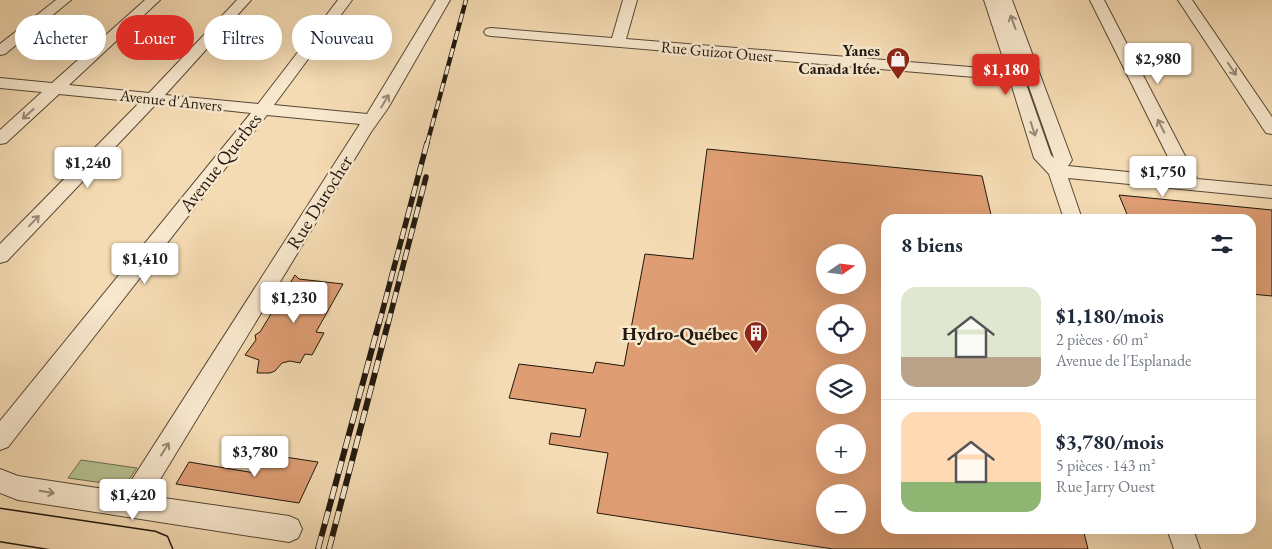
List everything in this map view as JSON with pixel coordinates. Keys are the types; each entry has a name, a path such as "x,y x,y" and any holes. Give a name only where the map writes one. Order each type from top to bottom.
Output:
{"main road":[{"path":"0,525 154,549"}],"street":[{"path":"0,51 64,0"},
{"path":"0,139 154,0"},
{"path":"0,256 153,98 244,0"},
{"name":"Avenue Querbes","path":"0,440 262,109 345,0"},
{"name":"Rue Durocher","path":"130,505 380,108 444,0"},
{"path":"618,43 630,0"},
{"path":"991,0 1043,158 1057,171 1071,214"},
{"path":"1005,0 1063,160 1057,171"},
{"path":"1097,0 1191,185"},
{"path":"1185,0 1272,128"},
{"name":"Rue Guizot Ouest","path":"491,32 1033,77"},
{"name":"Avenue d'Anvers","path":"0,83 371,120"},
{"path":"1057,171 1272,192"},
{"path":"0,481 18,488 289,529"},
{"path":"1182,534 1187,549"}],"green space":[{"path":"81,460 137,468 127,482 118,485 68,478"}],"building":[{"name":"Hydro-Québec","path":"707,149 982,176 991,214 881,214 881,534 1084,534 1088,549 833,549 597,513 608,453 549,444 551,433 580,437 586,409 509,398 519,364 593,373 596,362 624,366 645,254 693,259"},
{"path":"1119,195 1272,210 1272,296 1256,294 1256,214 1127,214"},
{"path":"295,275 299,279 343,284 316,332 324,333 312,355 305,354 300,363 290,361 282,363 275,371 270,373 257,373 259,360 245,355 256,340 255,335 260,332"},
{"path":"265,454 318,462 299,503 176,484 189,462 255,473"}],"railway":[{"path":"427,144 466,0"},
{"path":"379,324 427,143"},
{"path":"388,324 426,177"},
{"path":"318,549 379,323"},
{"path":"329,549 388,323"}],"place":[{"name":"Yanes Canada ltée.","path":"898,80"},
{"name":"Hydro-Québec","path":"756,354"}]}
